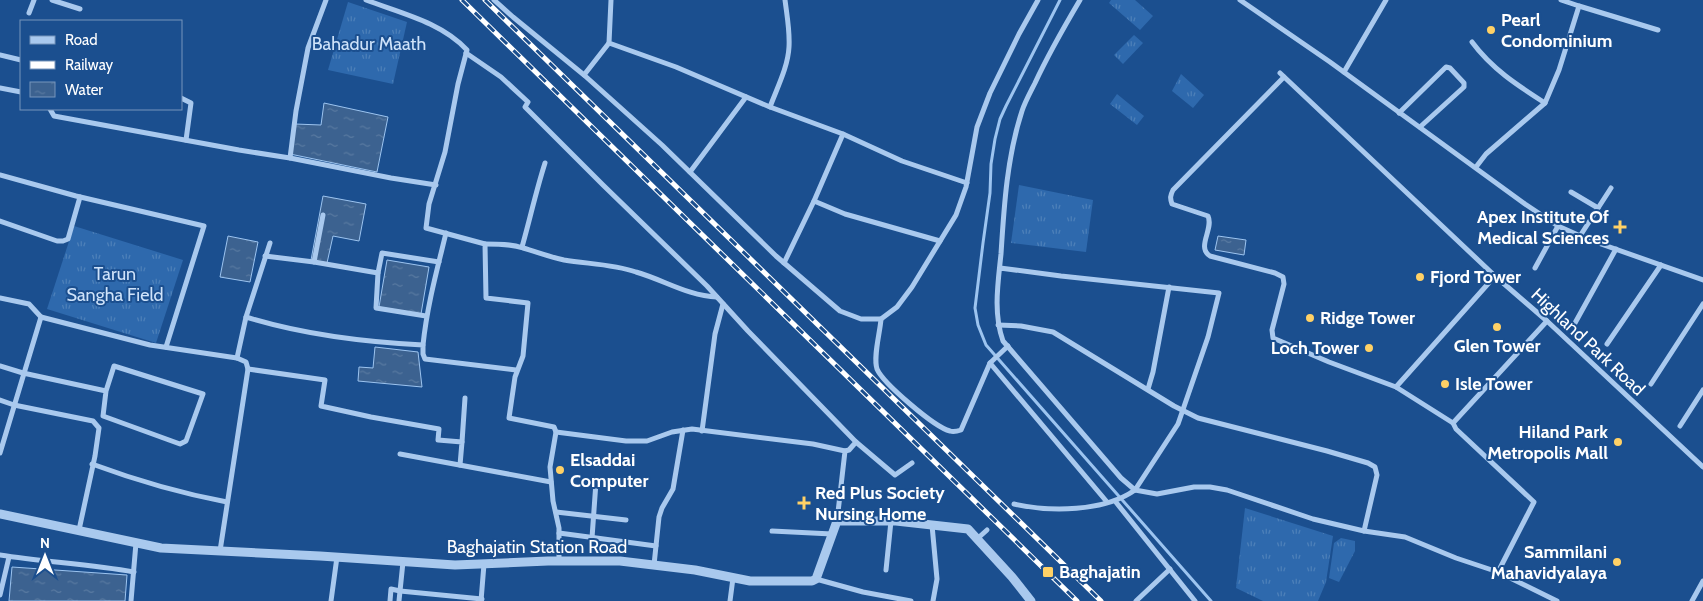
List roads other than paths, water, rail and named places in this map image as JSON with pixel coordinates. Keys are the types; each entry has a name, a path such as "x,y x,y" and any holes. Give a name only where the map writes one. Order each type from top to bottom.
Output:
{"street":[{"path":"29,13 34,0"},
{"path":"52,0 80,9"},
{"path":"290,158 296,111 308,48 326,0"},
{"path":"366,0 420,20 457,39 467,50 458,84 445,152 429,204 426,228 485,244 522,247 548,256 605,264 636,271 677,288 704,296 717,296"},
{"path":"494,0 584,75 690,172 784,263 840,310 861,319 880,319 897,307 912,287 956,215 967,183 977,127 990,93 1038,0"},
{"path":"584,75 609,43 611,0"},
{"path":"770,107 789,48 785,0"},
{"path":"1080,0 1022,109 1013,141 1006,190 997,302 998,325 1006,349 1121,478 1135,490 1157,494 1194,487 1227,490 1313,520 1364,531 1405,537 1456,558 1498,572 1557,601"},
{"path":"1240,0 1247,2 1558,226 1580,236 1703,280"},
{"path":"1344,72 1386,0"},
{"path":"1561,0 1658,30"},
{"path":"1476,167 1486,154 1545,103 1556,77 1579,6"},
{"path":"1472,42 1484,58 1499,71 1545,103"},
{"path":"609,43 676,67 770,107 843,134 902,161 967,183"},
{"path":"466,53 501,77 528,102 525,107 717,296 856,442 896,474 912,464"},
{"path":"0,55 20,60"},
{"path":"1399,113 1446,67 1450,68 1464,83 1464,86 1420,127"},
{"name":"Highland Park Road","path":"1396,387 1329,362 1273,338 1272,330 1284,284 1283,277 1275,273 1210,256 1204,248 1210,221 1208,216 1172,204 1170,200 1173,190 1282,75 1494,276 1547,321 1703,467"},
{"path":"0,88 20,92"},
{"path":"690,172 746,97"},
{"path":"182,98 191,103 186,140"},
{"path":"51,110 54,116 436,185"},
{"path":"784,263 843,134"},
{"path":"522,247 545,163"},
{"path":"0,175 80,197 204,226 166,347"},
{"path":"1580,236 1611,188"},
{"path":"1571,192 1598,208"},
{"path":"0,221 63,241 68,239 80,197"},
{"path":"814,201 845,214 940,241"},
{"path":"314,262 323,215"},
{"path":"1535,268 1558,226"},
{"path":"446,233 426,316 423,345 425,359 516,370"},
{"path":"236,358 246,318 270,243"},
{"path":"485,244 486,298 528,303 523,356 521,364 516,370 510,418 546,424 554,427 556,432 550,467 559,533 559,561"},
{"path":"1575,323 1616,249"},
{"path":"426,316 376,308 378,273 382,253 439,262"},
{"path":"265,256 378,273"},
{"path":"1607,344 1660,265"},
{"path":"1000,268 1219,292 1208,337 1175,430 1135,490 1115,501 1058,510 1034,509 1014,504"},
{"path":"1494,276 1396,387 1453,423 1456,429 1534,502 1498,572"},
{"path":"1148,389 1169,287"},
{"path":"0,298 28,304 41,317 150,346 236,358 246,362 248,369 220,551"},
{"path":"702,431 715,334 724,304"},
{"path":"1651,384 1703,304"},
{"path":"0,453 41,317"},
{"path":"246,318 266,324 336,338 423,345"},
{"path":"880,319 876,362 882,377 926,417 950,431 961,430 990,363 1006,349"},
{"path":"1453,423 1547,321"},
{"path":"998,325 1015,325 1053,332 1183,411 1198,418 1327,451 1375,467 1377,475 1364,531"},
{"path":"990,363 1107,502"},
{"path":"0,366 106,391"},
{"path":"79,530 103,416 106,391 114,366 203,394 186,441 180,444 103,416"},
{"path":"248,369 325,380 321,406 439,429 438,440 462,442"},
{"path":"1680,426 1703,390"},
{"path":"460,465 465,398"},
{"path":"0,400 14,405 93,421 99,428"},
{"path":"556,432 626,441 647,441 672,432 692,429 813,444 845,451 849,450 856,442"},
{"path":"654,565 659,516 673,489 682,430"},
{"path":"845,451 837,521 816,579 863,592 911,601"},
{"path":"400,454 551,482"},
{"path":"92,464 134,480 188,495 227,502"},
{"path":"592,538 596,482"},
{"path":"1115,501 1195,601"},
{"path":"556,512 626,520"},
{"name":"Baghajatin Station Road","path":"0,514 161,548 337,557 455,566 559,561 620,561 695,570 750,581 812,581 816,579"},
{"path":"837,521 890,521 968,529 1012,577 1031,601"},
{"path":"886,570 890,521"},
{"path":"932,524 937,579 933,601"},
{"path":"977,539 986,530"},
{"path":"772,531 832,534"},
{"path":"559,533 656,546"},
{"path":"131,601 136,543"},
{"path":"0,555 134,572"},
{"path":"0,595 9,557"},
{"path":"331,601 337,557"},
{"path":"399,601 404,562"},
{"path":"390,601 391,589 481,600 484,564"},
{"path":"1136,601 1170,569"},
{"path":"730,601 733,578"},
{"path":"1692,601 1703,581"}],"water":[{"path":"324,103 388,117 377,172 290,154 295,124 321,125"},
{"path":"323,196 366,204 359,241 333,236 327,263 311,260"},
{"path":"228,236 258,242 250,282 220,277"},
{"path":"1218,236 1246,240 1244,255 1215,250"},
{"path":"387,260 429,267 421,314 379,307"},
{"path":"375,347 418,352 422,387 358,381 359,367 373,368"},
{"path":"12,567 127,575 125,601 9,601"}],"waterway":[{"path":"1060,0 1000,119 991,164 990,193 975,308 978,325 986,345 1211,601"}],"railway":[{"path":"462,0 1077,601"},
{"path":"485,0 1101,601"}],"place":[{"name":"Pearl Condominium","path":"1491,30"},
{"name":"Apex Institute Of Medical Sciences","path":"1620,227"},
{"name":"Fjord Tower","path":"1420,277"},
{"name":"Ridge Tower","path":"1310,318"},
{"name":"Glen Tower","path":"1497,327"},
{"name":"Loch Tower","path":"1369,348"},
{"name":"Isle Tower","path":"1445,384"},
{"name":"Hiland Park Metropolis Mall","path":"1618,442"},
{"name":"Elsaddai Computer","path":"560,470"},
{"name":"Red Plus Society Nursing Home","path":"804,503"},
{"name":"Sammilani Mahavidyalaya","path":"1617,562"},
{"name":"Baghajatin","path":"1048,572"}],"park label":[{"name":"Bahadur Maath","path":"369,44"},
{"name":"Tarun Sangha Field","path":"115,284"}]}
